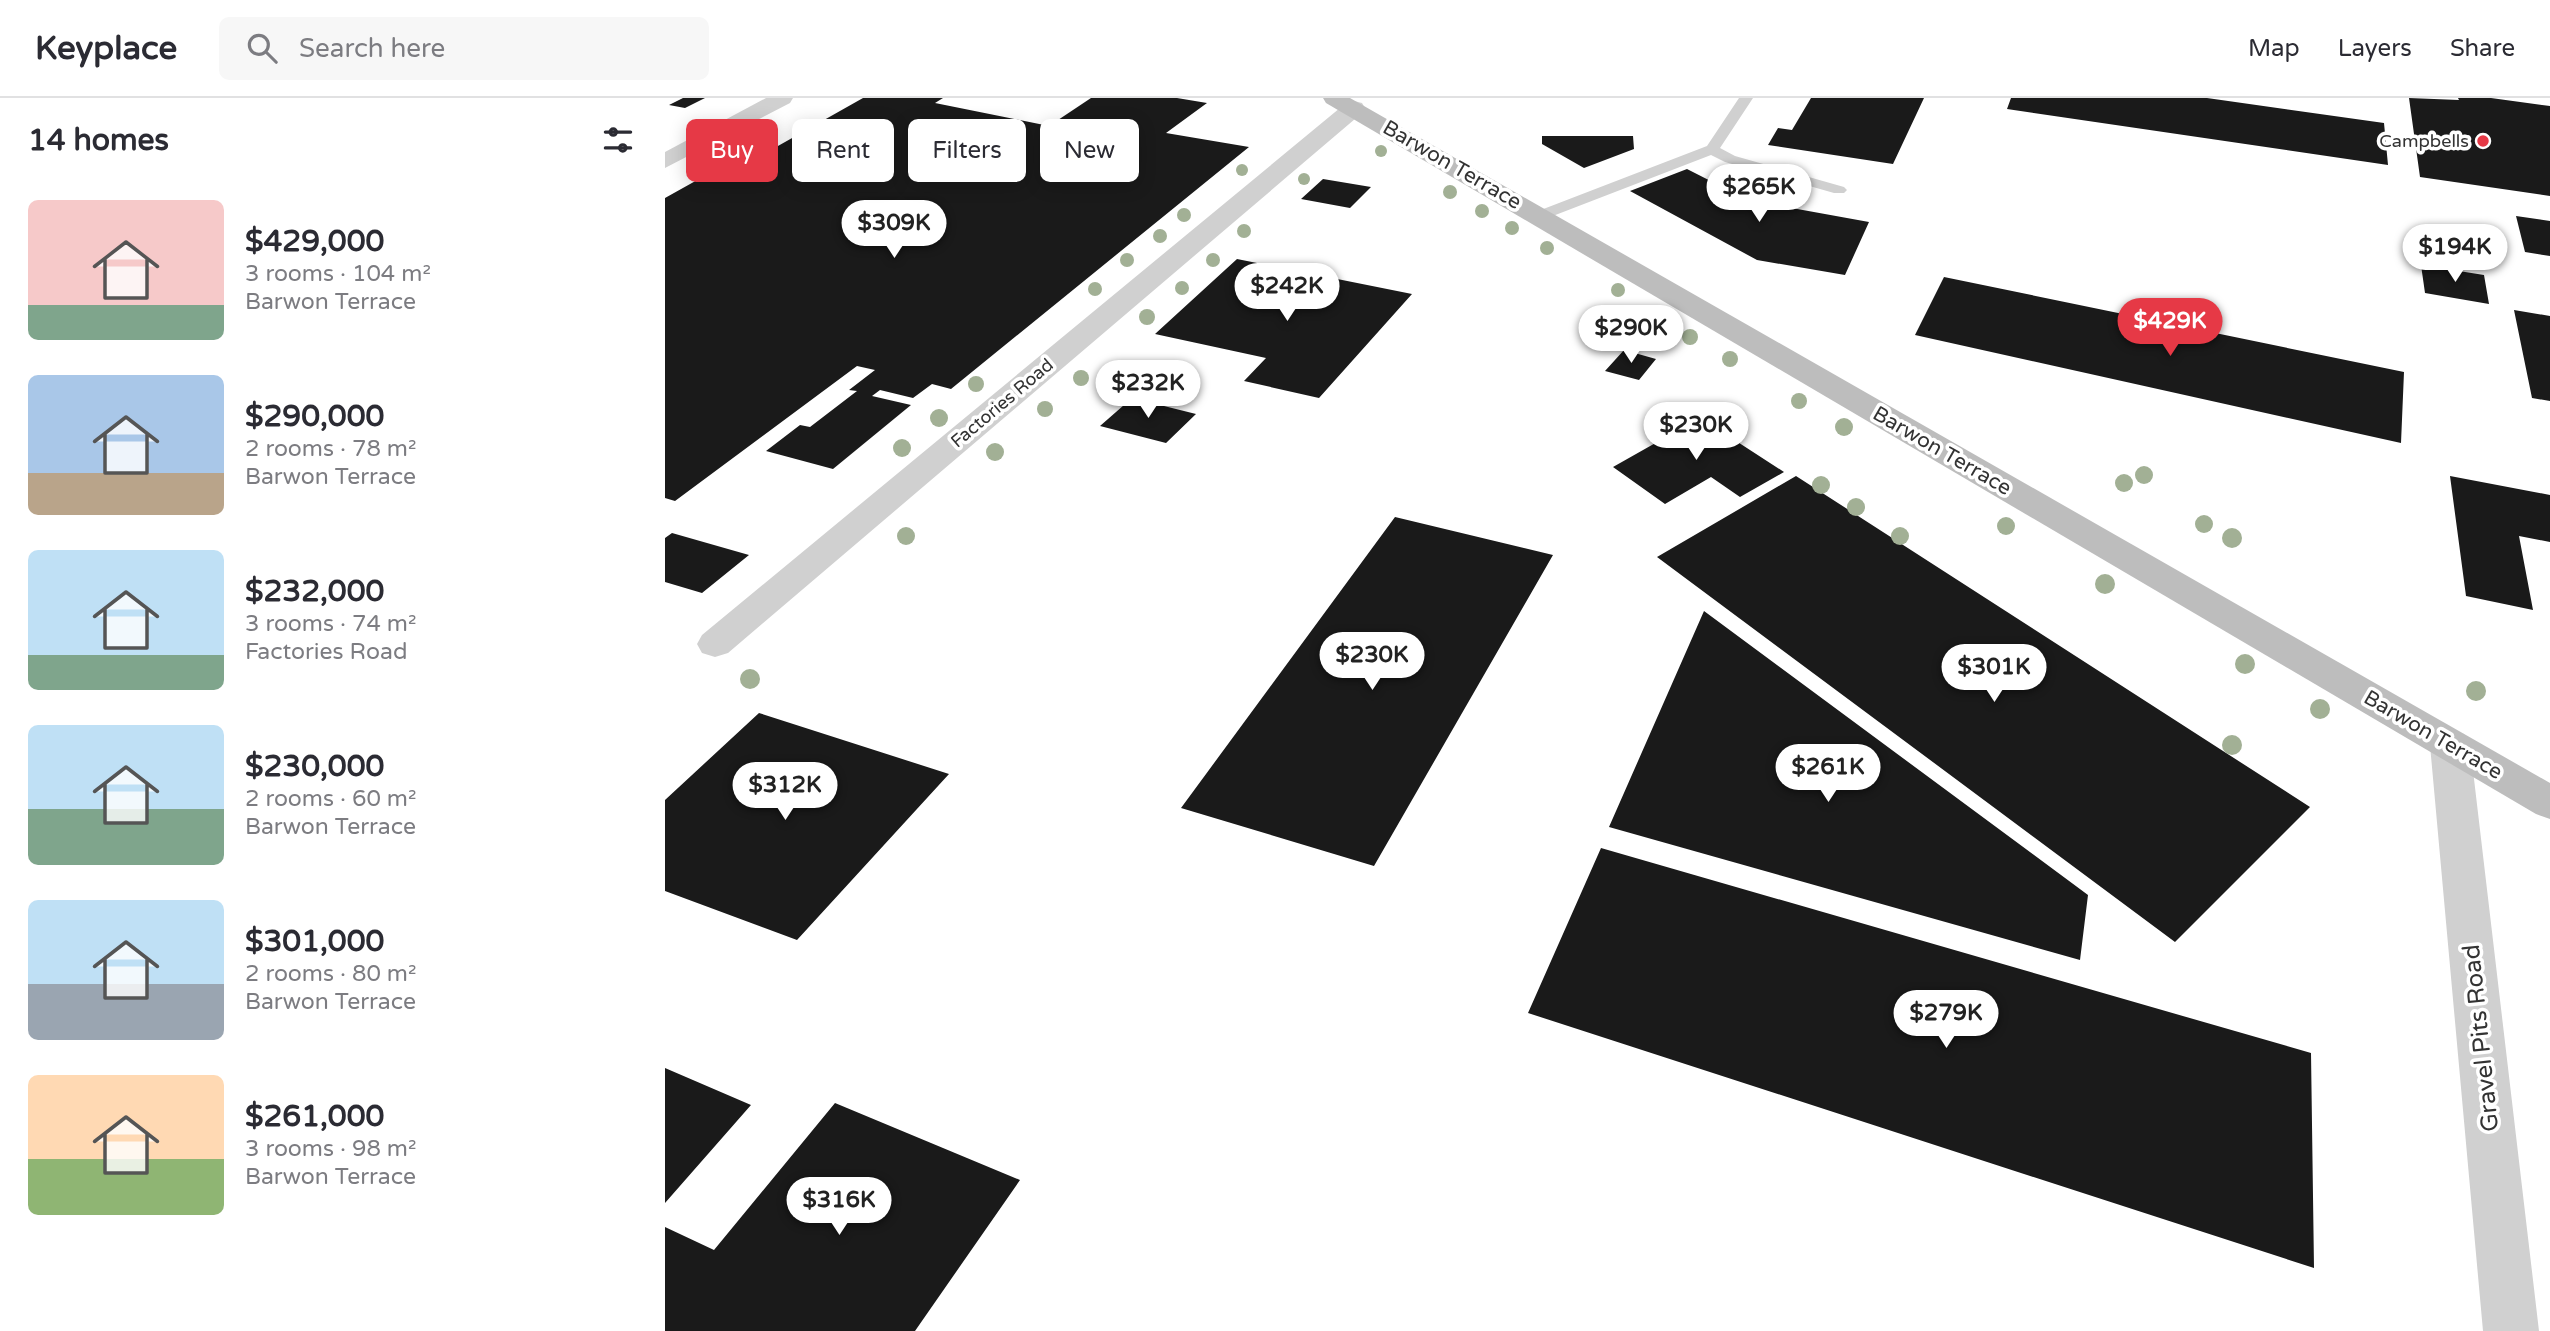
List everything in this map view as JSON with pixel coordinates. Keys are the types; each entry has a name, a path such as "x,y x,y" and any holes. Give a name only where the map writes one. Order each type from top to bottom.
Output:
{"street":[{"path":"665,162 782,98"},
{"name":"Barwon Terrace","path":"1344,103 2550,803"},
{"name":"Factories Road","path":"715,644 1344,103"},
{"name":"Gravel Pits Road","path":"2450,746 2511,1331"}],"lane":[{"path":"1539,216 1711,149 1746,98"},
{"path":"1711,149 1730,159 1839,190"}],"building":[{"path":"683,98 705,98 685,108 669,105"},
{"path":"863,98 943,98 935,103 1014,119 908,119 908,182 1026,182 1026,121 1040,124 1040,182 1139,182 1139,119 1060,119 1091,98 1177,98 1207,103 1166,133 1249,147 951,389 932,384 913,398 880,390 872,396 911,405 833,469 766,451 800,425 810,427 857,391 849,390 875,370 857,366 675,501 665,498 665,198 694,182 778,182 778,146 792,138 792,182 894,182 894,119 826,119"},
{"path":"1811,98 1924,98 1893,164 1768,145 1778,128 1792,130"},
{"path":"2011,98 2207,98 2384,123 2388,165 2007,109"},
{"name":"Campbells","path":"2409,98 2491,98 2550,106 2550,196 2420,177"},
{"path":"1542,136 1633,136 1634,149 1584,168 1542,144"},
{"path":"1687,169 1748,200 1869,222 1845,275 1757,260 1630,191"},
{"path":"1323,179 1371,187 1350,208 1301,199"},
{"path":"2516,216 2550,221 2550,256 2525,252"},
{"path":"1237,259 1412,294 1319,398 1244,381 1266,358 1155,334"},
{"path":"2421,265 2484,275 2489,304 2425,293"},
{"path":"1944,277 2404,372 2401,443 1915,335"},
{"path":"2514,310 2550,316 2550,401 2532,398"},
{"path":"1624,350 1656,359 1639,380 1605,371"},
{"path":"1132,398 1196,414 1166,443 1100,426"},
{"path":"1693,413 1784,472 1740,497 1711,477 1665,504 1613,467 1659,441 1650,435"},
{"path":"1796,476 2310,807 2175,942 1657,557"},
{"path":"2450,476 2550,495 2550,542 2519,536 2533,610 2466,596"},
{"path":"1395,517 1553,555 1374,866 1181,808"},
{"path":"672,533 749,555 702,593 665,582 665,538"},
{"path":"1704,611 2088,895 2080,960 1609,827"},
{"path":"759,713 949,774 797,940 665,891 665,800"},
{"path":"1601,848 2311,1053 2314,1268 1528,1013"},
{"path":"665,1068 751,1105 665,1203"},
{"path":"835,1103 1020,1180 915,1331 665,1331 665,1227 714,1250"}],"place":[{"name":"Campbells","path":"2483,141"}]}
